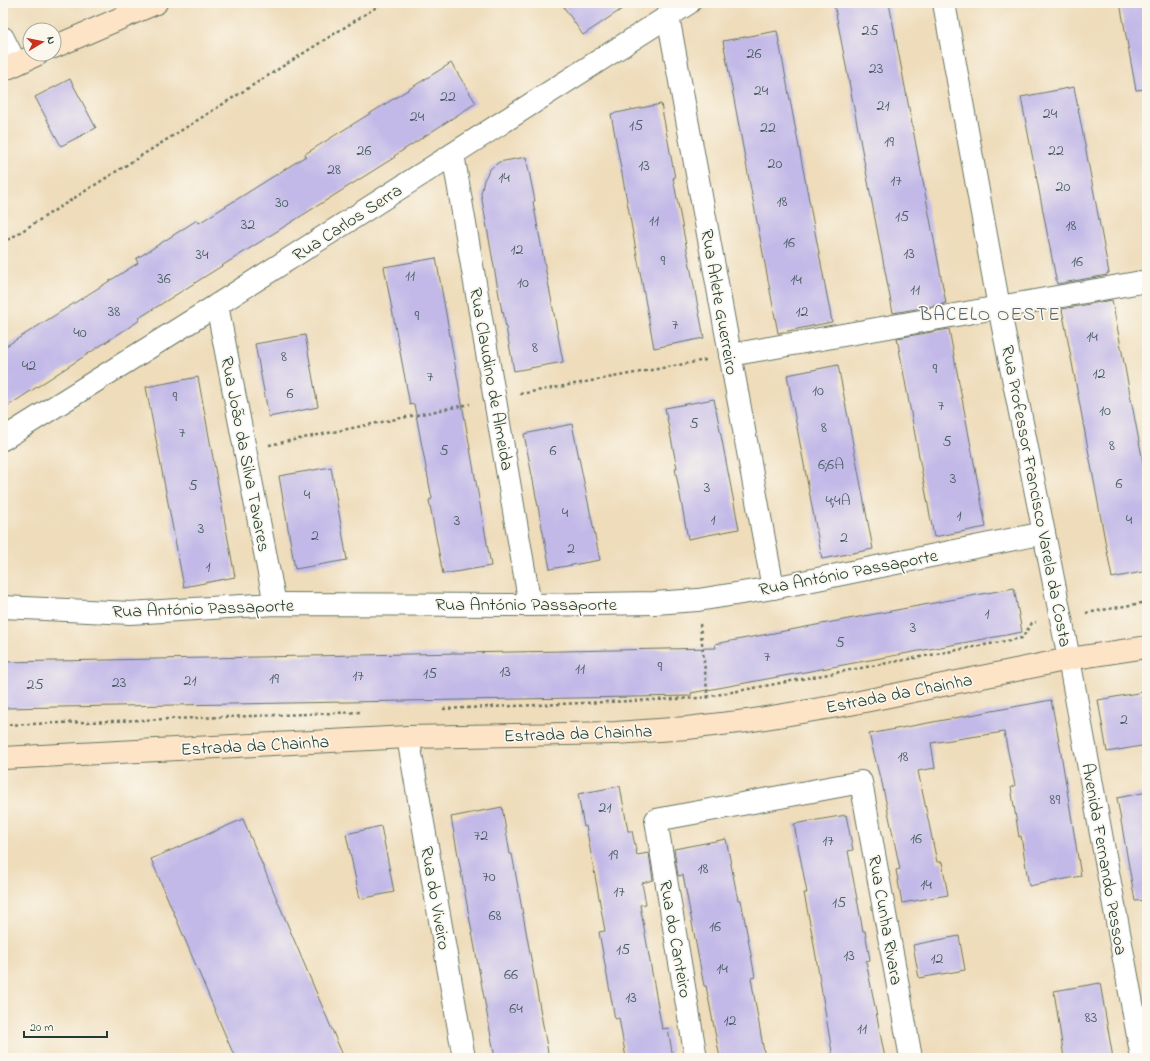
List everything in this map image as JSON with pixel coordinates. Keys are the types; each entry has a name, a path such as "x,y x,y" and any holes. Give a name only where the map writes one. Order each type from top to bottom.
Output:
{"street":[{"path":"62,44 156,3"},
{"name":"Rua Carlos Serra","path":"3,439 217,305 689,3"},
{"name":"Rua Professor Francisco Varela da Costa","path":"944,3 999,306 1069,659"},
{"name":"Rua Arlete Guerreiro","path":"668,16 773,588"},
{"path":"3,38 9,67 22,61"},
{"name":"Rua Claudino de Almeida","path":"453,154 530,605"},
{"path":"730,355 999,306 1147,281"},
{"name":"Rua João da Silva Tavares","path":"217,305 275,604"},
{"name":"Rua António Passaporte","path":"3,607 130,613 275,604 530,605 654,603 698,600 773,588 1044,533"},
{"name":"Estrada da Chainha","path":"3,758 408,737 616,733 711,725 747,721 850,704 1069,659 1147,647"},
{"name":"Avenida Fernando Pessoa","path":"1069,659 1142,1058"},
{"name":"Rua do Viveiro","path":"408,737 464,1058"},
{"name":"Rua do Canteiro","path":"696,1058 656,820 861,782"},
{"name":"Rua Cunha Rivara","path":"861,782 911,1058"}],"path":[{"path":"3,243 383,3"},
{"path":"245,450 495,398 730,355"},
{"path":"698,600 711,725"},
{"path":"440,709 669,700 708,697 1022,638 1032,623 1147,602"},
{"path":"3,725 369,712"}],"building":[{"path":"561,3 631,3 583,35"},
{"path":"834,3 889,3 946,303 944,304 893,313"},
{"path":"1120,3 1147,3 1147,89 1136,90"},
{"path":"777,31 832,322 778,333 723,41"},
{"path":"451,63 476,103 394,156 395,157 139,318 140,320 3,409 3,348 138,263 136,259 197,220 199,223 306,156 305,154"},
{"path":"70,79 96,128 61,146 35,97"},
{"path":"1074,87 1109,273 1107,273 1107,275 1057,284 1021,97"},
{"path":"661,104 675,178 673,178 704,338 654,348 611,114"},
{"path":"526,157 563,362 514,371 481,194 484,180 490,169 499,162"},
{"path":"436,258 491,566 443,574 429,500 432,499 414,404 410,405 384,267"},
{"path":"1112,300 1147,483 1147,571 1112,578 1062,309"},
{"path":"949,329 986,527 934,537 897,338"},
{"path":"305,335 318,407 269,417 255,344"},
{"path":"838,365 873,549 822,559 787,375"},
{"path":"198,377 235,577 184,587 146,387"},
{"path":"714,399 739,529 688,539 675,468 677,468 665,408"},
{"path":"572,424 600,560 550,569 524,434"},
{"path":"331,467 347,560 295,569 279,476"},
{"path":"1014,588 1022,632 691,693 691,696 3,708 3,662 716,648 715,644"},
{"path":"1143,692 1147,716 1147,745 1107,752 1098,700"},
{"path":"1051,700 1081,876 1029,886 1011,787 1015,786 1004,732 931,743 935,768 918,771 937,862 942,862 948,895 902,903 896,870 900,869 881,778 869,734"},
{"path":"620,786 628,831 632,831 637,855 649,853 653,880 642,883 646,904 640,905 662,1029 668,1028 673,1058 626,1058 619,1018 615,1019 599,932 605,931 586,826 584,827 578,794"},
{"path":"1147,792 1147,900 1135,901 1117,798"},
{"path":"502,807 549,1058 495,1058 451,817"},
{"path":"846,815 853,850 848,851 863,931 865,931 870,960 866,961 885,1058 833,1058 804,893 807,893 794,824"},
{"path":"243,819 344,1058 235,1058 151,859"},
{"path":"381,826 394,892 360,899 346,834"},
{"path":"726,839 738,900 741,900 755,977 751,978 765,1058 720,1058 706,986 704,986 683,875 678,876 674,849"},
{"path":"959,936 965,970 919,978 913,945"},
{"path":"1100,983 1113,1058 1064,1058 1054,991"}],"district":[{"name":"BACELO OESTE","path":"990,313"}]}
